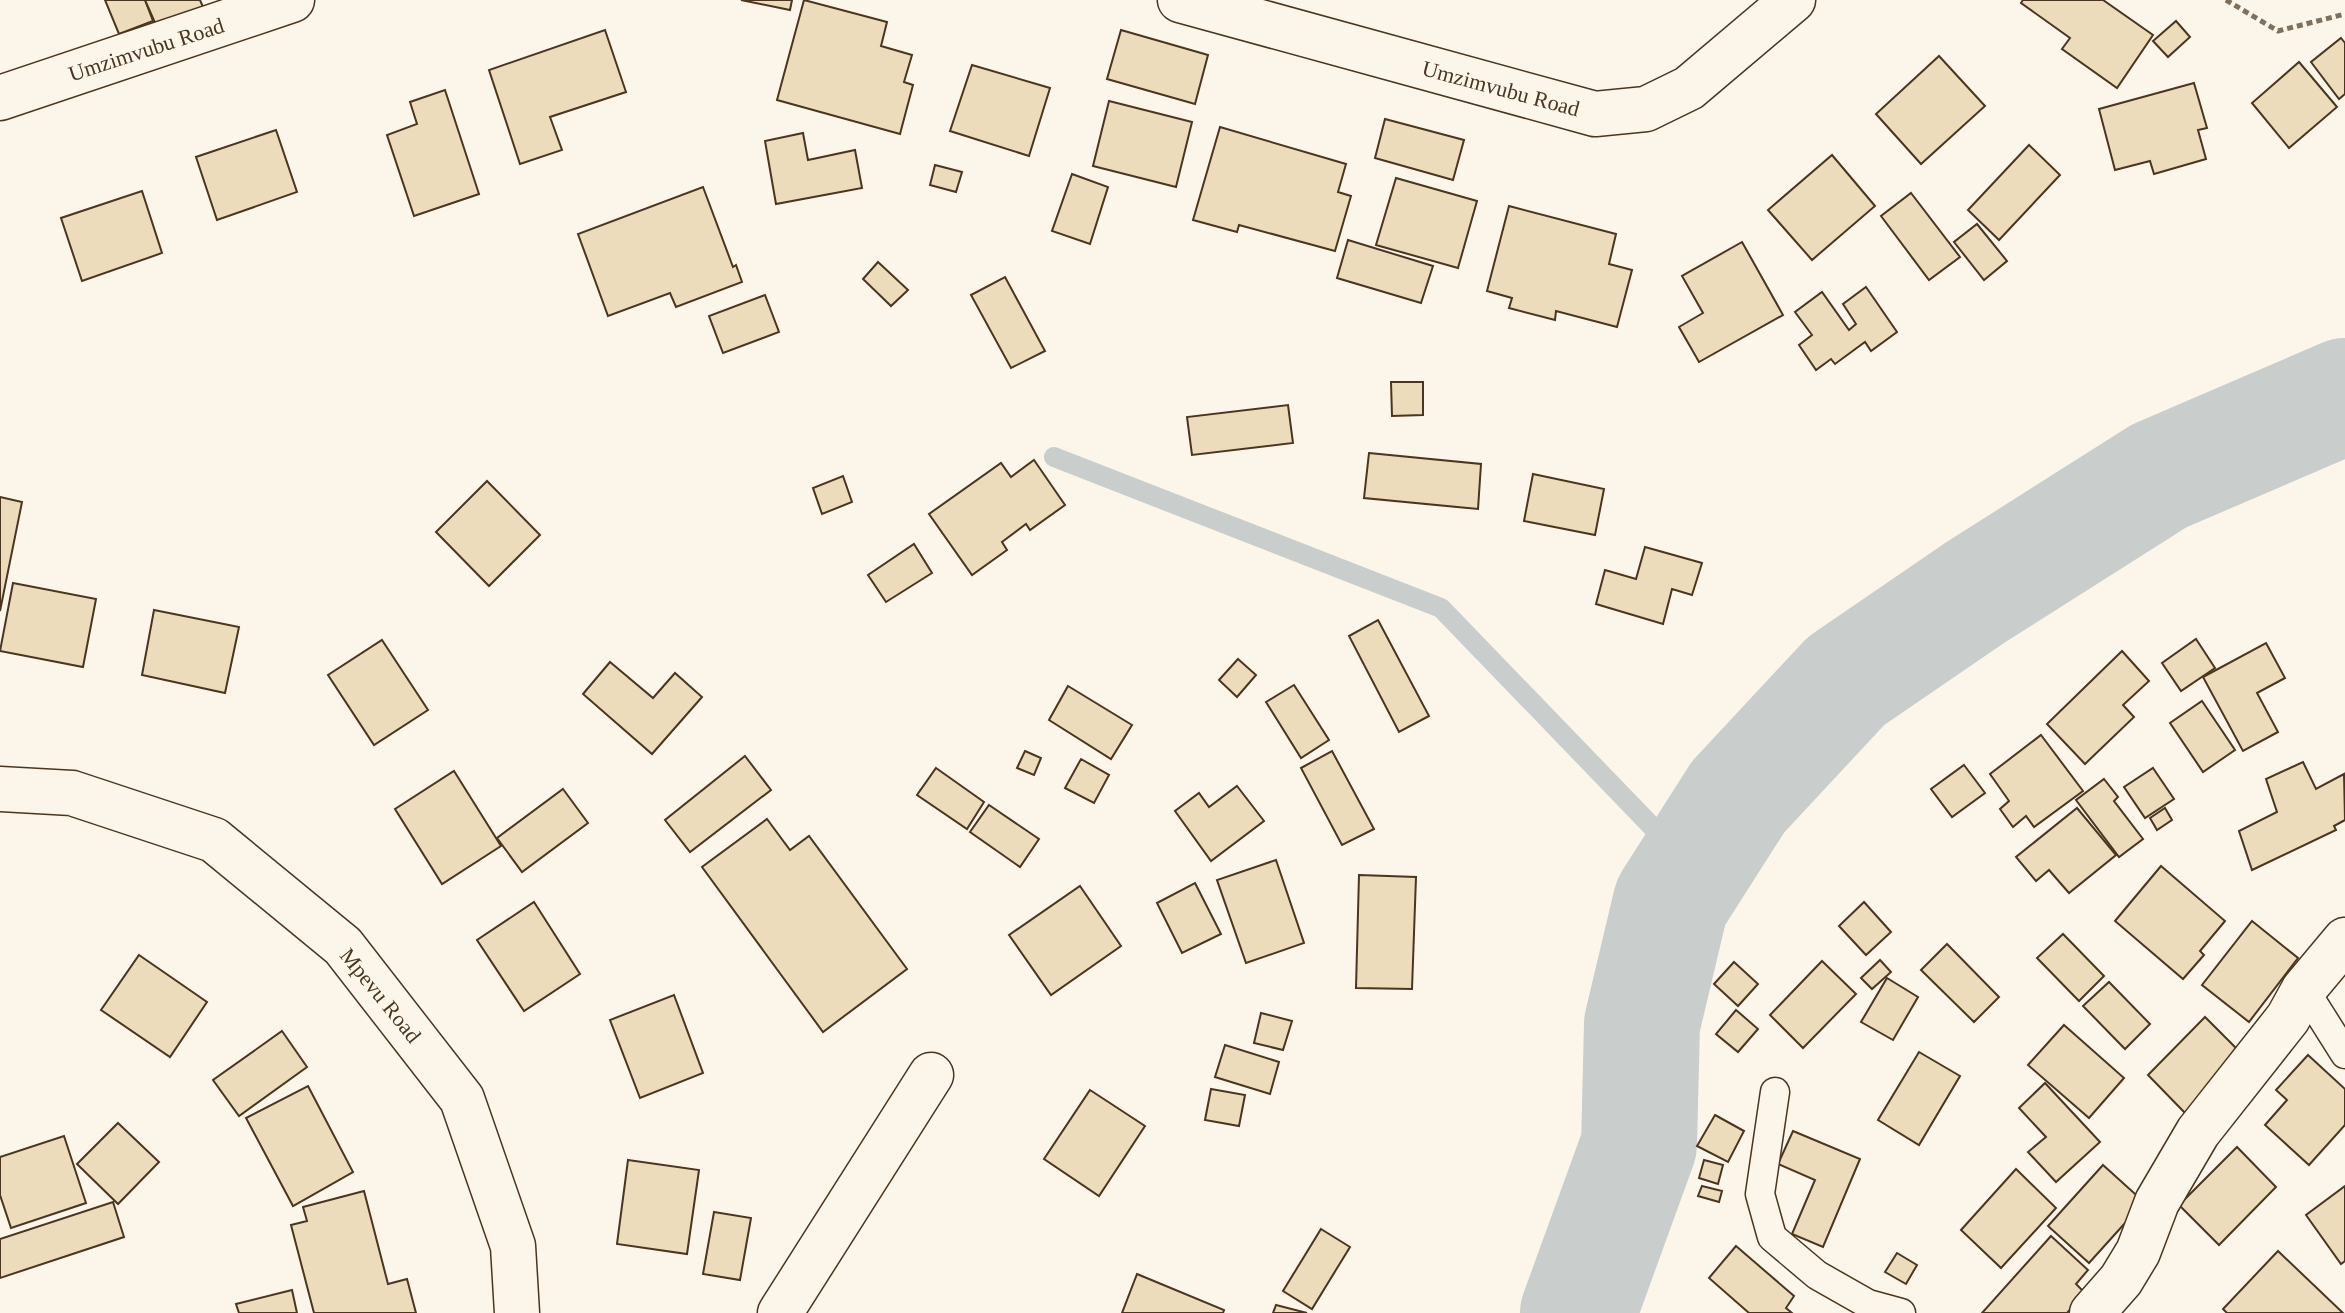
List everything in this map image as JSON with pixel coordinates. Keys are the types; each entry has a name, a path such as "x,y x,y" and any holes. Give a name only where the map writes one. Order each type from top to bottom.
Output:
{"street":[{"name":"Umzimvubu Road","path":"0,98 292,0"},
{"name":"Umzimvubu Road","path":"1180,0 1595,114 1646,109 1689,88 1793,0"},
{"name":"Mpevu Road","path":"0,789 72,793 214,840 343,946 462,1099 513,1246 517,1313"},
{"path":"2092,1313 2121,1280 2138,1252 2157,1202 2190,1144 2288,1018 2304,989 2345,940"},
{"path":"780,1313 931,1075"}],"lane":[{"path":"2304,989 2345,1054"},
{"path":"1775,1092 1760,1194 1772,1237 1817,1275 1868,1304 1901,1313"}],"path":[{"path":"2226,0 2278,31 2345,14"}],"building":[{"path":"105,0 145,0 153,21 119,34"},
{"path":"145,0 200,0 203,7 156,25"},
{"path":"741,0 792,0 790,10"},
{"path":"804,0 887,22 881,46 912,55 904,82 913,85 900,134 777,100"},
{"path":"2023,0 2103,0 2153,35 2117,88 2062,49 2070,38 2021,3"},
{"path":"2176,21 2190,37 2168,57 2153,41"},
{"path":"605,30 626,92 550,117 562,150 520,164 489,70"},
{"path":"1121,30 1208,55 1195,104 1107,79"},
{"path":"2341,38 2345,43 2345,94 2339,99 2311,62"},
{"path":"1939,56 1985,106 1921,164 1876,114"},
{"path":"2299,62 2337,107 2289,148 2252,103"},
{"path":"972,65 1050,88 1029,156 950,131"},
{"path":"2194,83 2207,128 2198,130 2206,159 2154,174 2150,161 2115,170 2099,109"},
{"path":"445,90 479,194 414,216 387,135 417,124 410,102"},
{"path":"1109,101 1192,122 1176,187 1093,166"},
{"path":"1385,119 1464,140 1453,180 1375,158"},
{"path":"1220,127 1346,164 1338,192 1351,196 1335,251 1239,225 1237,232 1193,220"},
{"path":"276,130 297,192 217,220 196,157"},
{"path":"803,133 808,160 855,150 862,188 776,204 765,141"},
{"path":"2029,145 2060,175 1999,240 1968,210"},
{"path":"1832,155 1875,206 1812,260 1768,210"},
{"path":"935,165 962,172 956,192 930,185"},
{"path":"1072,174 1108,187 1090,244 1052,231"},
{"path":"1396,178 1477,201 1458,268 1376,245"},
{"path":"703,187 733,267 736,265 742,282 676,307 670,293 608,316 578,234"},
{"path":"142,191 162,253 82,281 61,218"},
{"path":"1911,193 1960,257 1929,280 1881,216"},
{"path":"1509,206 1616,234 1609,264 1632,270 1617,327 1556,311 1555,320 1509,308 1512,298 1487,291"},
{"path":"1977,224 2007,261 1984,280 1954,242"},
{"path":"1348,240 1433,266 1421,303 1337,278"},
{"path":"1742,242 1783,315 1699,362 1679,327 1703,313 1682,276"},
{"path":"878,262 908,290 891,306 863,279"},
{"path":"1005,277 1045,351 1011,368 971,295"},
{"path":"1866,287 1897,332 1871,351 1865,342 1835,364 1831,359 1816,370 1799,345 1812,335 1795,312 1822,292 1849,330 1856,324 1843,304"},
{"path":"765,295 779,332 723,353 709,316"},
{"path":"1391,382 1423,382 1423,415 1392,416"},
{"path":"1288,405 1293,443 1192,455 1187,417"},
{"path":"1369,453 1481,464 1478,509 1364,498"},
{"path":"1034,460 1065,505 1030,530 1026,524 1002,542 1007,550 972,575 929,514 1001,463 1011,477"},
{"path":"1533,474 1604,489 1595,535 1524,521"},
{"path":"843,476 852,502 822,514 813,488"},
{"path":"487,481 540,535 489,586 436,532"},
{"path":"0,497 22,502 0,611"},
{"path":"914,544 932,573 886,602 868,575"},
{"path":"1645,547 1702,563 1692,595 1672,589 1663,624 1596,604 1605,570 1636,579"},
{"path":"13,583 96,599 83,667 0,651"},
{"path":"154,610 239,627 225,693 142,675"},
{"path":"1378,620 1429,716 1399,732 1349,636"},
{"path":"2196,639 2215,668 2181,691 2162,663"},
{"path":"382,640 428,710 374,745 328,675"},
{"path":"2266,643 2285,678 2257,693 2278,732 2243,751 2203,677"},
{"path":"2122,651 2149,681 2123,705 2134,717 2085,764 2047,724"},
{"path":"1238,659 1256,675 1237,697 1219,680"},
{"path":"610,662 653,698 675,673 702,697 652,754 583,694"},
{"path":"1294,685 1329,740 1301,758 1266,702"},
{"path":"1068,686 1132,725 1111,759 1049,720"},
{"path":"2202,701 2235,750 2203,772 2170,723"},
{"path":"2041,735 2083,791 2034,827 2026,816 2013,827 2000,809 2009,801 1990,774"},
{"path":"1025,751 1041,758 1034,775 1017,768"},
{"path":"1332,751 1374,829 1342,845 1301,768"},
{"path":"745,756 771,790 690,852 665,820"},
{"path":"1081,759 1109,775 1094,803 1065,788"},
{"path":"2303,762 2316,789 2344,774 2345,820 2334,826 2336,830 2252,870 2239,831 2277,812 2266,779"},
{"path":"1964,765 1985,793 1952,817 1931,789"},
{"path":"936,768 984,802 967,829 917,795"},
{"path":"2153,768 2174,799 2145,818 2124,787"},
{"path":"454,771 501,846 442,884 395,809"},
{"path":"2104,779 2118,797 2114,801 2143,839 2119,857 2076,800"},
{"path":"1237,786 1264,821 1211,861 1175,811 1199,793 1209,807"},
{"path":"563,789 588,823 522,872 497,838"},
{"path":"989,805 1039,839 1020,867 970,832"},
{"path":"2077,808 2116,855 2069,893 2049,870 2036,881 2016,857"},
{"path":"2165,808 2172,820 2157,830 2150,818"},
{"path":"767,819 790,850 809,836 907,969 823,1032 702,867"},
{"path":"1276,860 1304,943 1246,963 1217,880"},
{"path":"2161,866 2225,921 2200,951 2204,955 2183,979 2115,921"},
{"path":"1359,875 1416,877 1412,989 1356,988"},
{"path":"1195,883 1221,934 1182,953 1157,903"},
{"path":"1080,886 1121,946 1051,995 1009,935"},
{"path":"534,902 580,974 524,1011 477,940"},
{"path":"1864,902 1891,932 1866,955 1839,926"},
{"path":"2252,921 2298,958 2249,1022 2202,985"},
{"path":"2063,934 2104,976 2079,1001 2037,958"},
{"path":"1947,944 1999,997 1974,1022 1921,970"},
{"path":"139,955 207,1002 170,1057 101,1010"},
{"path":"1880,960 1891,972 1872,989 1861,978"},
{"path":"1822,961 1856,994 1803,1048 1770,1015"},
{"path":"1734,962 1758,984 1738,1006 1714,984"},
{"path":"1887,978 1918,997 1893,1040 1861,1022"},
{"path":"2109,982 2150,1024 2125,1049 2083,1006"},
{"path":"674,995 703,1073 640,1098 610,1020"},
{"path":"1736,1010 1758,1029 1738,1052 1716,1034"},
{"path":"1261,1013 1292,1021 1283,1050 1254,1043"},
{"path":"2205,1017 2245,1057 2187,1115 2148,1075"},
{"path":"2064,1025 2124,1078 2089,1118 2028,1065"},
{"path":"282,1031 307,1067 239,1116 213,1080"},
{"path":"1225,1045 1279,1062 1270,1094 1215,1077"},
{"path":"1919,1052 1960,1076 1919,1145 1878,1120"},
{"path":"2308,1055 2345,1089 2345,1125 2309,1165 2265,1125 2287,1100 2276,1090"},
{"path":"2045,1083 2100,1142 2056,1182 2028,1152 2046,1137 2019,1108"},
{"path":"308,1086 353,1172 293,1206 246,1118"},
{"path":"1211,1089 1245,1095 1239,1126 1205,1120"},
{"path":"1090,1090 1145,1126 1099,1196 1044,1159"},
{"path":"1715,1115 1744,1131 1728,1162 1697,1146"},
{"path":"118,1123 159,1162 118,1204 77,1164"},
{"path":"1793,1131 1860,1159 1823,1247 1792,1234 1815,1180 1778,1164"},
{"path":"64,1136 86,1203 11,1228 0,1195 0,1157"},
{"path":"2237,1147 2276,1187 2219,1245 2179,1205"},
{"path":"628,1160 699,1170 687,1254 617,1244"},
{"path":"1704,1160 1723,1165 1718,1184 1699,1178"},
{"path":"2103,1165 2144,1202 2089,1263 2048,1226"},
{"path":"2016,1169 2056,1208 2001,1268 1961,1230"},
{"path":"1702,1186 1722,1191 1719,1202 1698,1196"},
{"path":"2345,1186 2345,1261 2341,1264 2306,1215"},
{"path":"364,1191 388,1284 407,1279 416,1313 314,1313 291,1225 307,1221 303,1207"},
{"path":"113,1202 124,1237 0,1278 0,1239"},
{"path":"714,1212 751,1218 740,1280 703,1274"},
{"path":"1321,1229 1350,1247 1312,1309 1283,1291"},
{"path":"2051,1236 2088,1270 2076,1284 2085,1293 2067,1313 1982,1313"},
{"path":"1736,1246 1794,1296 1786,1308 1792,1313 1749,1313 1709,1278"},
{"path":"2278,1251 2343,1313 2227,1313 2223,1309"},
{"path":"1897,1253 1917,1265 1906,1284 1885,1272"},
{"path":"1137,1274 1224,1310 1223,1313 1122,1313"},
{"path":"292,1290 297,1313 239,1313 236,1304"},
{"path":"1276,1305 1307,1313 1273,1313"}],"waterway":[{"path":"1578,1313 1639,1145 1642,1024 1671,902 1738,797 1846,681 1976,592 2159,476 2345,396"},
{"path":"1054,457 1441,608 1692,868"}]}
